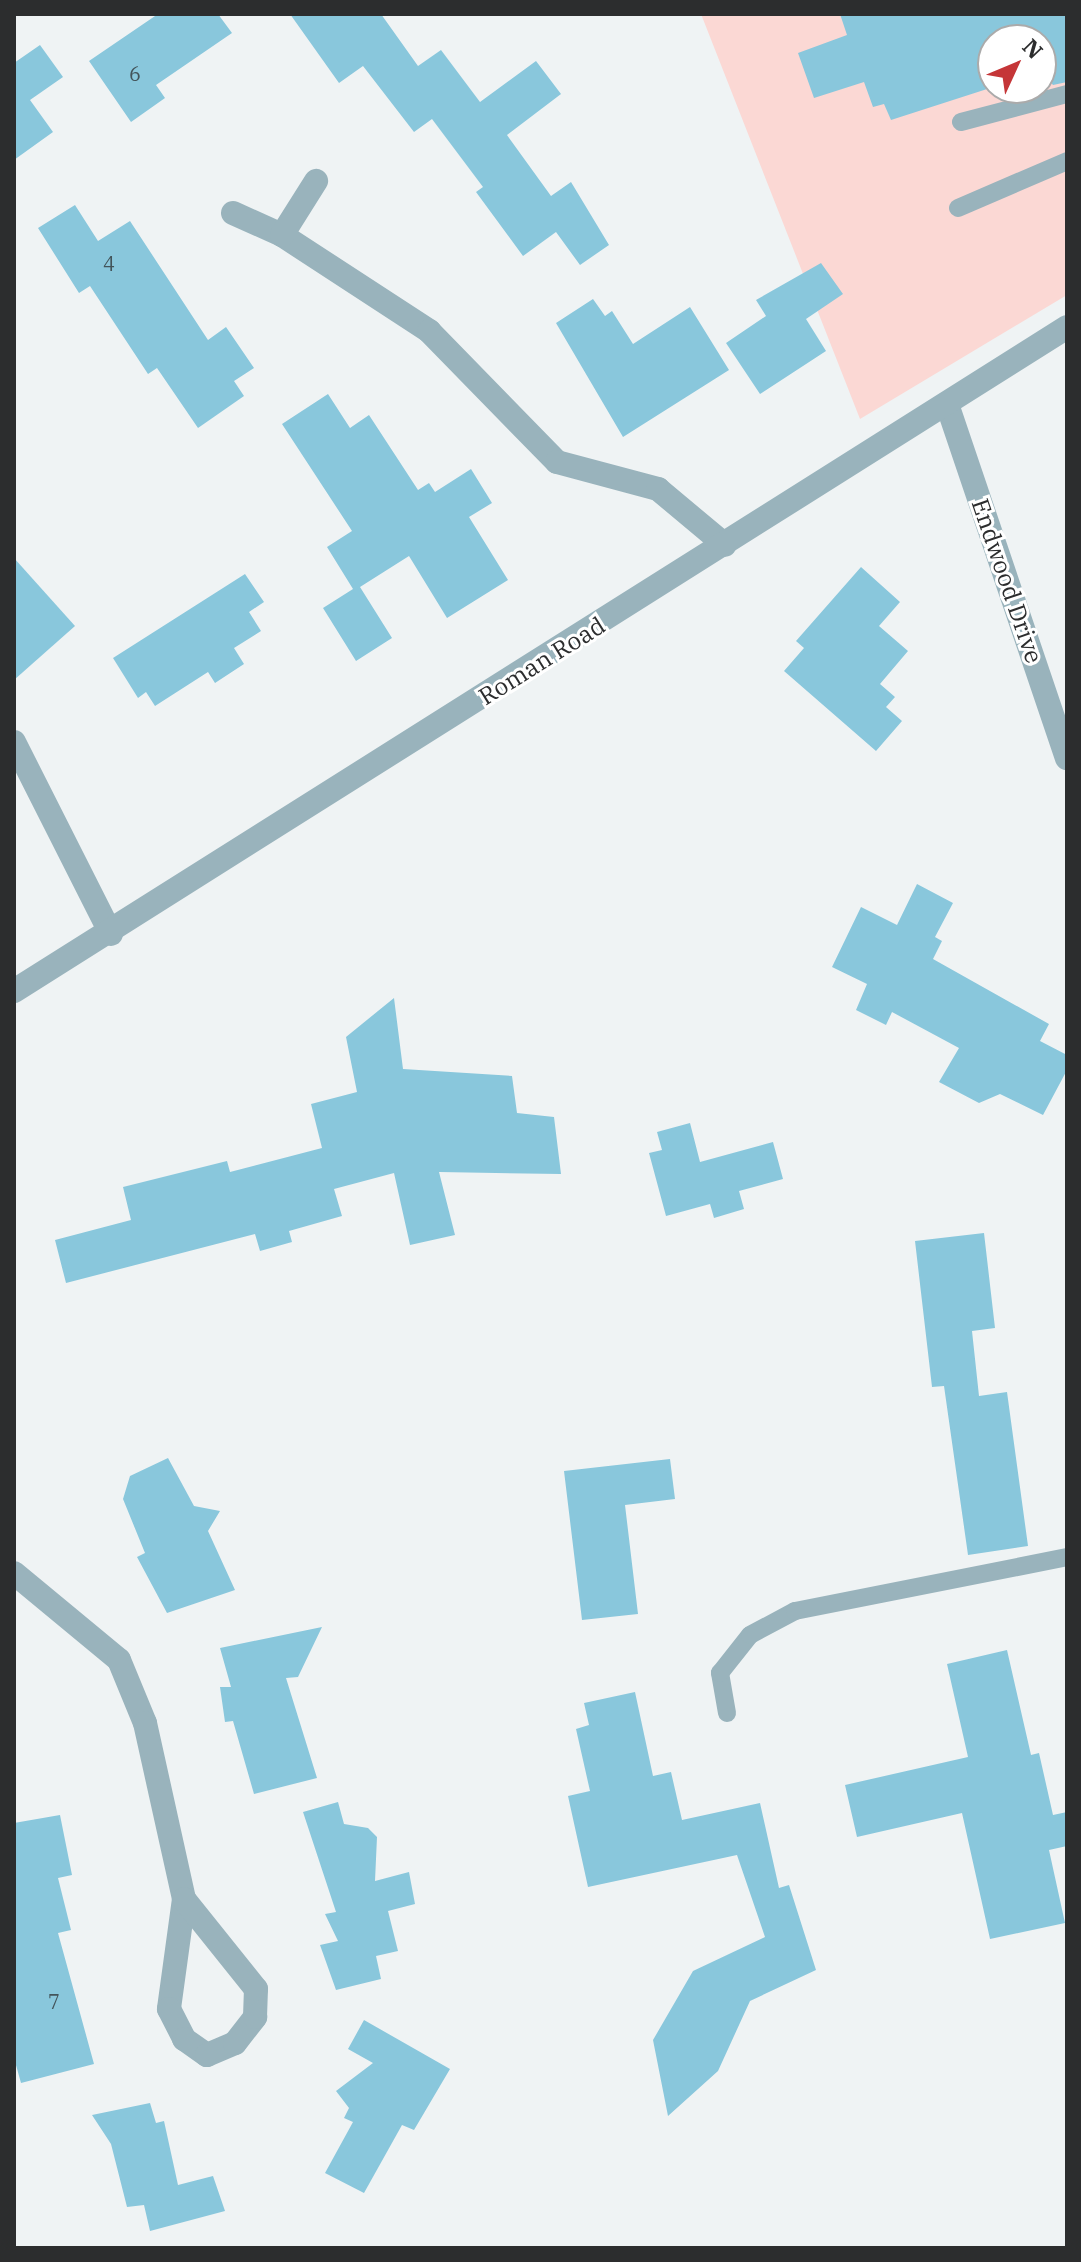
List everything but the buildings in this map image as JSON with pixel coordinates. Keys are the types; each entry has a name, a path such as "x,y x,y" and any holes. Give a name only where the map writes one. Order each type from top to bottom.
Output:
{"street":[{"path":"282,235 316,181"},
{"path":"233,213 282,235 429,331 557,462 658,489 725,545"},
{"name":"Roman Road","path":"14,991 111,934 1067,327"},
{"name":"Endwood Drive","path":"947,404 1067,758"},
{"path":"14,742 111,934"},
{"path":"14,1573 119,1660 145,1723 184,1899 169,2009 184,2039 207,2055 235,2043 255,2017 256,1989 184,1899"}],"lane":[{"path":"961,122 1067,94"},
{"path":"958,208 1067,161"},
{"path":"727,1713 720,1673 750,1635 795,1611 1067,1557"}],"shaded area":[{"path":"701,14 1067,14 1067,295 860,419"}]}
